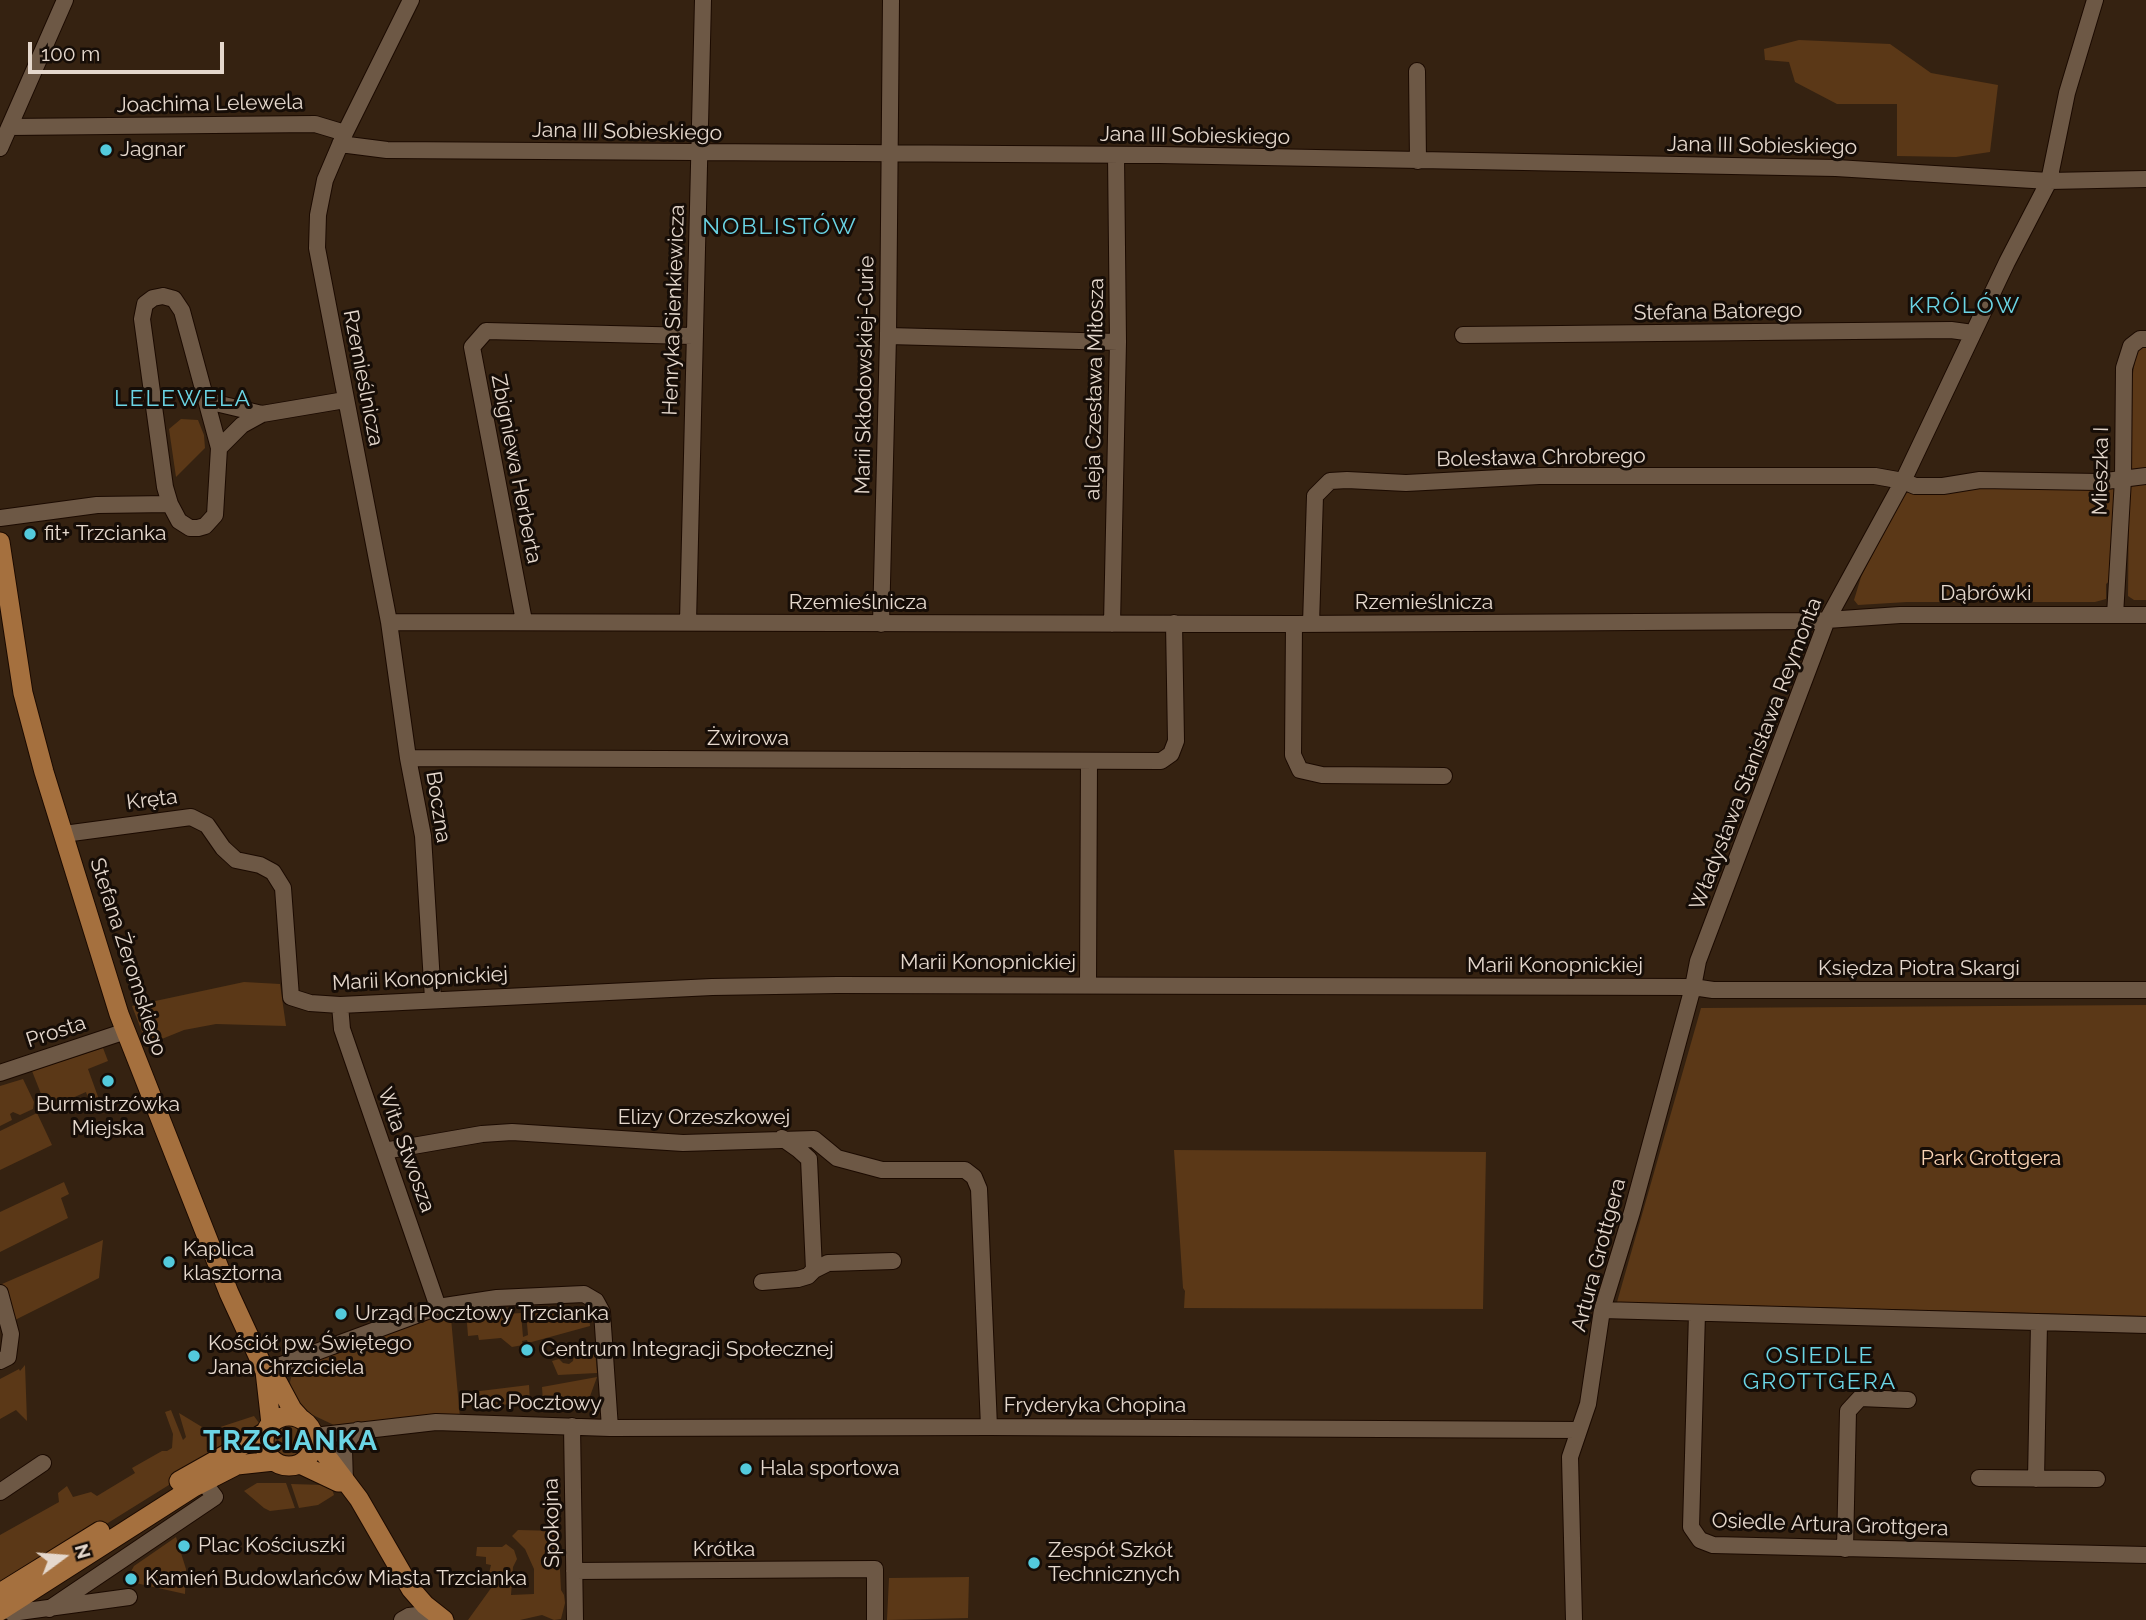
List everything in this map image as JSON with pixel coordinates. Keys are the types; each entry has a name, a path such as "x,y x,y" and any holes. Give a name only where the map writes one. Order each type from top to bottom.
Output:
{"main road":[{"name":"Stefana Żeromskiego","path":"0,542 23,693 44,772 126,1031 229,1293 265,1371 269,1428"},
{"name":"Stefana Żeromskiego","path":"265,1371 278,1383 292,1409 301,1419"},
{"path":"3,1606 195,1480 285,1417 301,1419 307,1423 314,1441 359,1499 411,1589 439,1616"},
{"path":"269,1428 265,1448 274,1461"},
{"path":"3,1606 60,1555 195,1480 237,1465 274,1461 287,1466 300,1464 307,1460 314,1441"},
{"path":"300,1464 338,1482 345,1482"}],"street":[{"path":"0,148 65,0"},
{"path":"342,138 411,0"},
{"name":"Henryka Sienkiewicza","path":"688,622 703,0"},
{"name":"Marii Skłodowskiej-Curie","path":"881,624 888,336 891,0"},
{"name":"Władysława Stanisława Reymonta","path":"1693,987 1698,961 1827,620 1903,481 2049,181 2067,93 2095,0"},
{"path":"1417,71 1418,161"},
{"name":"Joachima Lelewela","path":"9,127 315,124 342,138"},
{"name":"Jana III Sobieskiego","path":"342,138 387,150 1116,155 1836,168 2049,181 2146,179"},
{"name":"Rzemieślnicza","path":"342,138 325,180 318,215 317,248 388,622 1311,624 1827,620"},
{"name":"aleja Czesława Miłosza","path":"1112,624 1118,342 1116,155"},
{"path":"168,297 178,304 207,401 219,447 217,508 211,521 201,527 190,528 179,521 170,505 165,487 142,319 145,304 153,298 168,297"},
{"name":"Stefana Batorego","path":"1463,335 1951,330 1973,333"},
{"name":"Zbigniewa Herberta","path":"524,621 472,347 486,331 693,336"},
{"path":"888,336 1118,342"},
{"name":"Mieszka I","path":"2115,615 2123,479 2124,368 2131,346 2146,338"},
{"path":"219,447 242,425 262,414 345,400"},
{"path":"207,401 262,414"},
{"name":"Bolesława Chrobrego","path":"1311,624 1315,496 1330,481 1406,483 1553,476 1875,476 1915,486 1943,486 1980,480 2098,482 2146,476"},
{"path":"0,518 97,505 170,505"},
{"name":"Dąbrówki","path":"1827,620 1900,615 2146,615"},
{"name":"Boczna","path":"388,622 408,758 423,836 433,999"},
{"name":"Żwirowa","path":"408,758 1161,761 1171,754 1176,741 1174,623"},
{"path":"1294,624 1293,755 1300,770 1322,775 1444,776"},
{"path":"1088,761 1088,984"},
{"name":"Kręta","path":"64,834 191,817 206,825 236,860 260,864 272,872 283,888 291,993"},
{"name":"Marii Konopnickiej","path":"291,993 310,1003 340,1005 740,987 1088,984 1693,987"},
{"name":"Księdza Piotra Skargi","path":"1693,987 1713,990 2146,990"},
{"name":"Artura Grottgera","path":"1574,1620 1570,1457 1588,1404 1602,1310 1632,1212 1693,987"},
{"name":"Wita Stwosza","path":"340,1005 342,1029 438,1307"},
{"name":"Prosta","path":"0,1073 126,1031"},
{"name":"Elizy Orzeszkowej","path":"384,1151 482,1134 512,1132 683,1143 814,1139 837,1158 881,1170 965,1170 974,1177 979,1189 989,1427"},
{"path":"782,1138 809,1159 837,1158"},
{"path":"809,1159 814,1270"},
{"path":"762,1282 798,1279 828,1263 893,1261"},
{"path":"0,1293 11,1334 8,1357 0,1361"},
{"name":"Plac Pocztowy","path":"265,1371 438,1307 474,1300 583,1294 596,1301 603,1315 610,1428 436,1422 358,1430 314,1441"},
{"path":"1602,1310 2146,1325"},
{"name":"Osiedle Artura Grottgera","path":"1697,1313 1691,1527 1700,1540 1713,1545 2146,1555"},
{"path":"2036,1479 2039,1323"},
{"path":"1845,1549 1848,1411 1860,1398 1908,1400"},
{"name":"Spokojna","path":"572,1426 575,1620"},
{"name":"Fryderyka Chopina","path":"610,1428 1578,1430"},
{"path":"345,1482 344,1450 358,1430"},
{"path":"0,1492 43,1463"},
{"path":"1979,1478 2096,1479"},
{"path":"49,1609 215,1497 195,1480"},
{"name":"Krótka","path":"574,1571 875,1569 875,1620"},
{"path":"411,1589 412,1604 405,1618 439,1616"},
{"path":"3,1606 49,1609 129,1597"}],"green space":[{"path":"1799,40 1890,44 1931,73 1998,85 1990,152 1956,157 1897,156 1897,104 1837,104 1795,82 1789,62 1765,60 1764,49"},
{"path":"2146,344 2146,472 2130,474 2129,397 2136,355 2141,345"},
{"path":"181,419 198,420 204,435 205,448 176,477 169,429"},
{"path":"2146,479 2146,600 2134,600 2128,596 2129,482"},
{"path":"1991,486 2119,488 2111,580 2106,584 2106,599 2095,602 1907,602 1858,605 1854,600 1861,577 1903,494 1912,491"},
{"path":"244,982 280,984 286,1026 216,1024 184,1030 147,1045 132,1006"},
{"name":"Park Grottgera","path":"2146,1005 2146,1316 1617,1302 1701,1008"},
{"path":"103,1048 108,1061 88,1069 101,1105 92,1109 86,1092 47,1109 32,1071"},
{"path":"23,1079 34,1102 33,1109 20,1115 13,1112 10,1114 12,1120 0,1126 0,1086"},
{"path":"37,1113 52,1145 0,1170 0,1131"},
{"path":"1174,1150 1486,1152 1483,1309 1184,1308"},
{"path":"64,1182 69,1194 61,1198 68,1218 0,1252 0,1212"},
{"path":"103,1240 99,1278 13,1321 2,1284"},
{"path":"450,1307 460,1418 433,1417 334,1425 300,1409 292,1397 290,1382 293,1370 302,1361"},
{"path":"584,1309 589,1313 590,1326 528,1343 527,1340 522,1341 523,1345 512,1347 501,1338 479,1340 478,1335 468,1336 467,1323 476,1316 521,1313 523,1337 528,1335 526,1312"},
{"path":"595,1350 597,1373 558,1375 552,1361 559,1359 569,1364 574,1355"},
{"path":"25,1365 27,1421 16,1410 0,1419 0,1379 19,1369 20,1371"},
{"path":"597,1377 589,1399 543,1401 542,1387"},
{"path":"529,1385 530,1402 491,1406 472,1392"},
{"path":"171,1410 183,1440 186,1437 179,1413 207,1430 202,1433 254,1416 259,1423 209,1460 0,1587 0,1535 59,1502 58,1493 67,1486 73,1497 91,1492 97,1496 135,1473 132,1468 172,1448 173,1434 165,1412"},
{"path":"290,1425 302,1430 307,1442 302,1454 290,1459 278,1454 273,1442 278,1430"},
{"path":"257,1483 286,1483 295,1508 270,1511 264,1508 244,1491"},
{"path":"291,1484 324,1485 332,1489 334,1495 318,1505 299,1508"},
{"path":"518,1530 558,1531 561,1590 565,1603 561,1619 554,1620 542,1615 520,1620 468,1620 494,1584 488,1577 491,1565 486,1564 486,1557 476,1556 477,1547 502,1547 506,1544 514,1550 517,1559 513,1567 511,1595 534,1594 534,1569 525,1549 512,1536"},
{"path":"176,1537 186,1569 185,1594 131,1582 129,1575 134,1566"},
{"path":"969,1577 968,1618 887,1620 889,1578"}],"place":[{"name":"Jagnar","path":"106,150"},
{"name":"fit+ Trzcianka","path":"30,534"},
{"name":"Burmistrzówka Miejska","path":"108,1081"},
{"name":"Kaplica klasztorna","path":"169,1262"},
{"name":"Urząd Pocztowy Trzcianka","path":"341,1314"},
{"name":"Centrum Integracji Społecznej","path":"527,1350"},
{"name":"Kościół pw. Świętego Jana Chrzciciela","path":"194,1356"},
{"name":"Hala sportowa","path":"746,1469"},
{"name":"Plac Kościuszki","path":"184,1546"},
{"name":"Zespół Szkół Technicznych","path":"1034,1563"},
{"name":"Kamień Budowlańców Miasta Trzcianka","path":"131,1579"}],"district":[{"name":"NOBLISTÓW","path":"780,227"},
{"name":"KRÓLÓW","path":"1965,306"},
{"name":"LELEWELA","path":"183,399"},
{"name":"OSIEDLE GROTTGERA","path":"1820,1369"},
{"name":"TRZCIANKA","path":"291,1442"}]}
